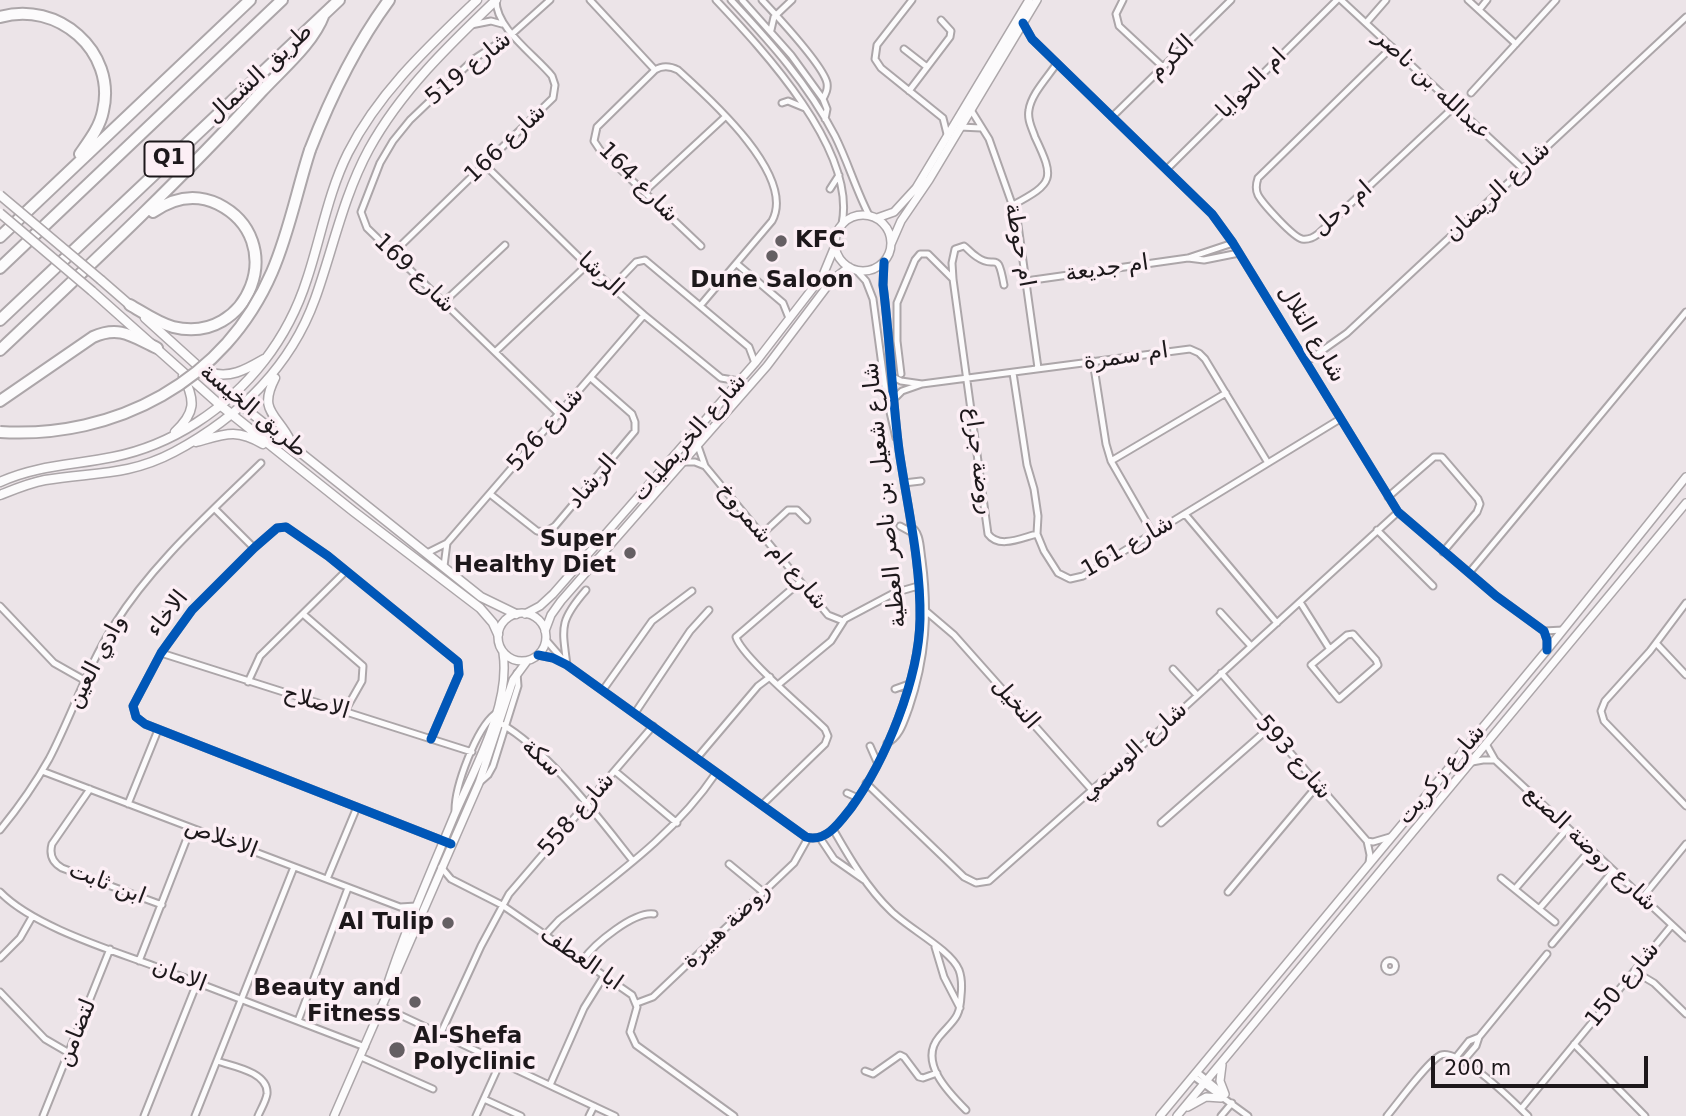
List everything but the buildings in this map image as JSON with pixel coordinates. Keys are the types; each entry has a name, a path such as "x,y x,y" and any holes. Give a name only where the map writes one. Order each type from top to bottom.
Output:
{"highway":[{"path":"0,237 250,0"},
{"name":"طريق الشمال","path":"0,268 282,0"},
{"name":"طريق الشمال","path":"0,320 339,0"},
{"path":"0,432 65,431 111,420 159,398 204,366 240,326 271,275 282,247 310,150 331,99 347,65 389,0"},
{"path":"0,17 22,13 56,20 80,36 97,60 104,82 103,113 96,130 67,172"},
{"path":"0,350 205,153 295,55 317,29 324,14"},
{"path":"130,227 172,201 194,197 212,201 228,209 244,225 255,250 257,269 252,287 236,310 215,324 202,328 172,327 130,305"},
{"path":"0,401 104,332 121,331 157,348"}],"main road":[{"path":"0,482 44,467 126,454 195,424 232,396 268,356 288,326 303,292 330,196 360,131 405,71 477,0"},
{"path":"291,443 268,406 268,393 308,317 340,216 369,149 410,89 496,0"},
{"name":"طريق الخيسة","path":"0,195 130,305 241,405 481,597 521,614"},
{"path":"0,214 231,414"},
{"path":"205,371 230,375 242,372 268,356"},
{"path":"168,438 186,421 192,406 190,391 176,364"},
{"path":"0,495 46,480 108,474 165,457 231,414 279,368"},
{"name":"طريق الخيسة","path":"231,414 480,608 489,617 498,634"},
{"path":"186,445 222,434 238,433 278,450"}],"street":[{"name":"شارع 166","path":"393,253 551,102 555,94 552,76 505,26 497,10 496,0"},
{"name":"شارع 519","path":"419,110 474,59 512,34 550,0"},
{"path":"590,0 655,71 665,66 678,70 754,148 772,180 778,199 772,221 700,306"},
{"path":"716,0 774,63 805,108 839,175 844,195 842,224 835,236 835,246 839,258 853,269 873,269 884,262 901,221 929,180 1037,0"},
{"path":"731,0 783,57 806,88 825,119 873,217 888,229 891,244"},
{"path":"742,0 771,31 823,99 827,109 825,119"},
{"path":"762,0 823,74 827,89 823,99"},
{"path":"771,31 775,16 792,0"},
{"path":"912,0 877,45 874,55 878,65 943,118 947,134"},
{"path":"842,224 856,215 873,217 894,212 910,196 1029,0"},
{"path":"1123,0 1116,14 1119,26 1163,68"},
{"name":"الكرم","path":"1112,117 1231,0"},
{"name":"عبدالله بن ناصر","path":"1339,0 1523,169"},
{"name":"ام الحوايا","path":"1167,169 1339,0"},
{"path":"1366,23 1386,0"},
{"path":"1468,0 1516,44"},
{"path":"1479,10 1488,0"},
{"path":"1471,93 1556,0"},
{"path":"760,18 775,16"},
{"name":"شارع الريضان","path":"1306,362 1347,332 1686,16"},
{"path":"909,91 951,35 941,20"},
{"path":"470,25 491,21 505,26"},
{"name":"شارع التلال","path":"1023,23 1032,39 1212,214 1233,243 1398,512 1443,552 1544,631"},
{"path":"1014,38 1022,36 1032,39"},
{"name":"ام دحل","path":"1392,47 1258,178 1256,188 1260,197 1293,233 1299,238 1307,239 1318,234 1455,106"},
{"path":"904,50 927,67"},
{"path":"1013,205 1043,186 1047,178 1048,168 1030,125 1029,110 1057,63"},
{"name":"شارع 164","path":"655,71 599,125 594,134 597,148 701,246"},
{"path":"782,103 788,101 805,108"},
{"name":"ام حوطة","path":"971,109 989,139 1013,205 1038,368"},
{"name":"شارع 169","path":"419,110 386,152 362,208 367,228 560,415"},
{"path":"644,192 725,117"},
{"path":"943,118 957,117"},
{"path":"960,127 981,128"},
{"name":"الرشا","path":"485,165 587,265 643,315 721,378 739,381"},
{"path":"830,189 839,175"},
{"name":"ام جديعة","path":"1026,281 1188,258 1233,243"},
{"path":"444,302 505,245"},
{"name":"شارع الخريطيات","path":"521,614 549,598 727,396 801,304 826,269 835,246"},
{"path":"966,378 953,279 952,258 955,249 961,246 980,259 999,263 1004,285"},
{"name":"ام جديعة","path":"1188,258 1204,260 1239,253"},
{"path":"901,374 897,313 900,293 915,260 920,254 931,256 953,279"},
{"path":"612,287 636,262 645,260 749,346 766,349"},
{"name":"شارع شعيل بن ناصر العطية","path":"820,838 833,829 858,798 878,762 909,684 923,625 899,446 884,262"},
{"path":"737,264 783,303 789,320"},
{"path":"495,352 587,265"},
{"name":"شارع الخريطيات","path":"545,636 554,610 767,366 832,280 853,269"},
{"name":"شارع شعيل بن ناصر العطية","path":"853,269 866,281 873,299 886,395 899,446"},
{"path":"783,303 801,304"},
{"path":"1469,573 1686,312"},
{"path":"887,315 897,313"},
{"name":"شارع 526","path":"427,553 447,543 591,379 643,315"},
{"path":"749,346 755,363"},
{"name":"ام سمرة","path":"895,399 902,391 922,384 1190,349 1205,359 1268,463"},
{"path":"891,358 899,358"},
{"path":"1093,361 1111,461 1153,534"},
{"name":"شارع 161","path":"1013,373 1027,465 1034,489 1038,516 1037,534 1058,573 1065,578 1075,579 1268,463"},
{"name":"ام سمرة","path":"893,377 922,384"},
{"path":"721,378 727,396"},
{"name":"روضة جراع","path":"966,378 988,534 994,541 1003,542 1037,534"},
{"name":"الرشاد","path":"490,494 537,531 545,532 555,526 635,430 632,414 591,379"},
{"path":"1111,461 1226,393"},
{"path":"1268,463 1340,419"},
{"name":"شارع ام شمروخ","path":"698,446 705,466 761,535 828,615 843,621"},
{"path":"1388,497 1434,457 1442,457 1480,504 1477,512 1443,552"},
{"name":"شارع ام شمروخ","path":"684,462 705,466"},
{"name":"وادي العين","path":"0,830 42,771 102,644 132,598 163,561 261,463"},
{"name":"شارع زكريت","path":"1160,1116 1547,650 1686,477"},
{"path":"653,480 662,487"},
{"path":"904,483 921,481"},
{"name":"شارع زكريت","path":"1179,1114 1686,503"},
{"path":"215,509 254,548"},
{"path":"761,535 788,510 797,510 807,520"},
{"name":"شارع الوسمي","path":"866,783 964,877 981,883 997,876 1398,512"},
{"path":"1185,514 1277,623"},
{"path":"622,515 623,519 631,523"},
{"path":"886,744 897,735 922,665 923,625 927,612 918,534 915,529 900,526"},
{"name":"الاخاء","path":"430,739 459,674 458,662 346,570 286,527 273,531 192,610 161,653 133,706 138,720 158,730 448,843"},
{"path":"1377,530 1433,586"},
{"path":"606,533 614,535 615,540"},
{"path":"444,566 447,543"},
{"path":"248,682 260,656 346,570"},
{"path":"762,805 827,739 825,729 770,677 737,642 736,635 800,582"},
{"path":"779,684 831,642 843,621 894,593 918,586"},
{"path":"567,665 563,623 586,590"},
{"path":"570,591 579,598"},
{"path":"603,690 652,621 692,591"},
{"path":"1300,602 1329,648"},
{"path":"1686,603 1656,643 1605,701 1601,715 1604,722 1686,806"},
{"path":"0,606 54,663 84,680"},
{"path":"635,713 690,631 709,610"},
{"name":"النخيل","path":"927,612 954,635 1091,789"},
{"path":"1220,612 1251,646"},
{"path":"303,614 363,666 364,676 345,711"},
{"path":"381,1006 417,906 441,867 455,814 495,714 503,684 503,653 498,634 505,620 521,614 538,620 545,636 567,665"},
{"path":"923,625 937,621"},
{"path":"1547,650 1544,631 1563,630"},
{"path":"1353,634 1377,662 1376,668 1340,698 1336,698 1311,667 1329,648 1347,635 1353,634"},
{"path":"538,655 545,636"},
{"path":"1656,643 1686,675"},
{"name":"الاصلاح","path":"161,653 472,752"},
{"path":"503,653 512,660 527,661"},
{"path":"334,1116 361,1057 448,843 479,783 503,724 517,672 527,661 538,655 567,665 808,838 820,838 834,859 866,881"},
{"path":"1173,669 1197,695"},
{"name":"شارع 593","path":"1221,673 1367,841"},
{"path":"696,758 758,686 770,677"},
{"path":"895,689 909,684"},
{"path":"455,814 456,797 472,752 485,724 495,714"},
{"name":"سكة","path":"503,724 520,736 587,803 633,861"},
{"name":"شارع 558","path":"440,1033 502,905 518,882 616,772 653,726"},
{"path":"1161,823 1268,729"},
{"path":"128,804 158,730"},
{"name":"شارع روضة الصنع","path":"1486,744 1494,760 1686,938"},
{"path":"870,746 878,762"},
{"path":"1472,762 1494,760"},
{"name":"الاخلاص","path":"42,771 400,907 417,906"},
{"path":"616,772 677,823"},
{"path":"546,934 559,920 677,823 716,773"},
{"path":"1228,892 1317,786"},
{"name":"ابن ثابت","path":"90,789 52,844 51,855 54,861 62,868 162,905"},
{"path":"847,793 858,798"},
{"path":"327,878 356,807"},
{"path":"832,815 840,821"},
{"path":"139,961 191,828"},
{"path":"833,829 866,881 891,912 948,955 959,971 962,982 960,1008 956,1020 935,1043 933,1057 937,1073 945,1087 965,1110"},
{"path":"1515,889 1567,829"},
{"path":"1369,863 1367,841 1373,842 1390,836"},
{"name":"روضة هبيرة","path":"637,1003 653,997 763,892 799,857 808,838"},
{"path":"1642,898 1686,844"},
{"path":"1539,909 1590,850"},
{"path":"729,864 763,892"},
{"path":"195,1116 294,867"},
{"path":"441,867 451,879"},
{"path":"1552,944 1613,871"},
{"path":"433,878 451,879"},
{"path":"1501,878 1555,922"},
{"name":"ابا العطف","path":"451,879 502,905 632,995 637,1003 630,1027 631,1037 636,1045 734,1116"},
{"path":"298,1021 348,888"},
{"name":"الامان","path":"0,892 15,907 32,917 365,1047"},
{"name":"الاخلاص","path":"400,907 411,920"},
{"path":"583,960 596,945 639,915 654,914"},
{"path":"0,958 20,938 32,917"},
{"name":"شارع 150","path":"1521,1109 1672,925"},
{"path":"935,947 944,977 960,1008"},
{"name":"لتضامن","path":"43,1116 110,949"},
{"path":"1463,1061 1546,954"},
{"path":"1634,971 1654,983 1686,1014"},
{"path":"550,1085 584,1008 604,976"},
{"path":"144,1116 197,983"},
{"path":"0,992 45,1039 69,1053"},
{"path":"381,1006 615,1116"},
{"path":"1457,1056 1469,1041 1479,1037"},
{"path":"1574,1044 1645,1116"},
{"path":"1387,1116 1435,1059 1446,1054 1457,1056 1528,1116"},
{"path":"865,1071 873,1074 900,1055 919,1077 937,1073"},
{"path":"361,1057 433,1089"},
{"path":"217,1061 255,1075 263,1081 267,1094 258,1116"},
{"path":"476,1116 501,1061"},
{"path":"1223,1062 1220,1081 1223,1096"},
{"path":"1195,1074 1248,1116"},
{"path":"1179,1114 1206,1097 1223,1096"},
{"path":"484,1099 522,1116"},
{"path":"1221,1116 1231,1103"},
{"path":"589,1116 594,1105"}],"cycle path":[{"path":"1023,23 1032,39 1212,214 1233,243 1398,512 1496,596 1544,631 1547,650"},
{"path":"538,655 567,665 806,837 820,837 837,825 864,789 888,743 914,667 920,619 913,534 899,450 883,285 884,262"},
{"path":"431,739 459,674 458,662 328,556 286,527 277,528 254,548 192,610 161,653 133,706 136,717 145,724 451,844"}],"place":[{"name":"KFC","path":"781,241"},
{"name":"Dune Saloon","path":"772,256"},
{"name":"Super Healthy Diet","path":"630,553"},
{"name":"Al Tulip","path":"448,923"},
{"name":"Beauty and Fitness","path":"415,1002"},
{"name":"Al-Shefa Polyclinic","path":"397,1050"}]}
